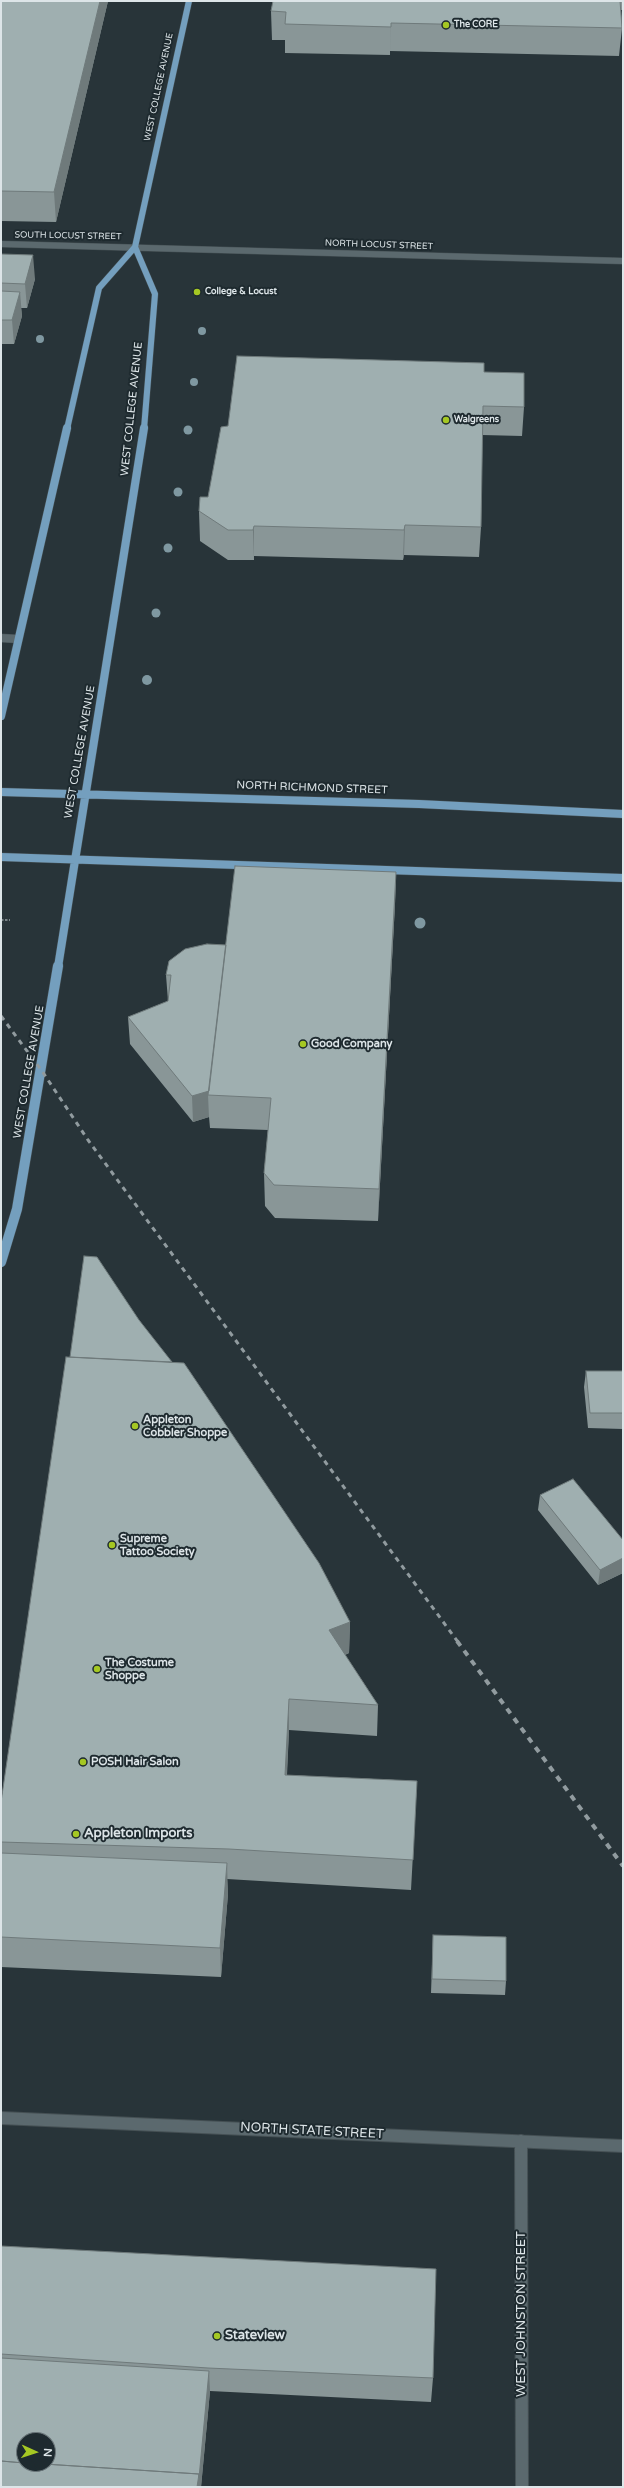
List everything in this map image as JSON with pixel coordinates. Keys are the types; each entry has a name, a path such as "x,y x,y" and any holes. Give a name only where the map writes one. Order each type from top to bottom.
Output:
{"main road":[{"name":"WEST COLLEGE AVENUE","path":"1,716 99,288 135,247 189,1"},
{"name":"WEST COLLEGE AVENUE","path":"1,1262 17,1209 31,1132 84,794 142,449 155,294 135,247"},
{"name":"NORTH RICHMOND STREET","path":"1,792 418,804 623,814"},
{"path":"1,857 623,878"}],"street":[{"name":"SOUTH LOCUST STREET","path":"1,244 135,247"},
{"name":"NORTH LOCUST STREET","path":"135,247 623,260"},
{"path":"1,638 18,639"},
{"name":"NORTH STATE STREET","path":"1,2118 623,2146"},
{"name":"WEST JOHNSTON STREET","path":"521,2141 522,2487"}],"path":[{"path":"1,920 10,920"}],"building":[{"path":"1,1 100,1 54,192 1,191"},
{"path":"273,1 620,1 622,28 391,23 391,27 285,24 286,12 271,11"},
{"path":"1,254 33,255 25,284 1,283"},
{"path":"1,291 20,292 12,320 1,320"},
{"name":"Walgreens","path":"237,356 484,363 484,372 524,373 524,407 483,406 481,527 405,525 404,530 254,526 253,530 228,530 199,511 200,497 208,497 221,427 228,426"},
{"name":"Good Company","path":"235,866 396,872 379,1189 274,1185 264,1173 271,1098 208,1095"},
{"path":"207,944 226,945 209,1091 192,1096 128,1017 168,1001 171,975 166,975 169,961 185,949"},
{"path":"84,1256 97,1257 139,1320 172,1362 70,1357"},
{"path":"66,1357 184,1363 319,1563 350,1622 329,1630 378,1705 289,1699 285,1775 417,1781 413,1860 229,1849 1,1842 1,1802"},
{"path":"586,1371 623,1371 623,1413 590,1413"},
{"path":"573,1479 623,1540 623,1558 600,1570 540,1495"},
{"path":"1,1853 227,1863 220,1948 1,1937"},
{"path":"433,1935 506,1937 506,1981 432,1979"},
{"name":"Stateview","path":"1,2246 436,2269 433,2378 208,2368 1,2354"},
{"path":"1,2358 209,2371 199,2478 199,2474 56,2465 56,2432 16,2432 16,2462 1,2461"},
{"path":"1,2461 16,2462 16,2472 56,2472 56,2465 199,2474 197,2487 1,2487"}],"railway":[{"path":"1,1016 42,1071 88,1140 458,1642"},
{"path":"457,1641 623,1866"}],"place":[{"name":"The CORE","path":"446,25"},
{"name":"College & Locust","path":"197,292"},
{"name":"Walgreens","path":"446,420"},
{"name":"Good Company","path":"303,1044"},
{"name":"Appleton Cobbler Shoppe","path":"135,1426"},
{"name":"Supreme Tattoo Society","path":"112,1545"},
{"name":"The Costume Shoppe","path":"97,1669"},
{"name":"POSH Hair Salon","path":"83,1762"},
{"name":"Appleton Imports","path":"76,1834"},
{"name":"Stateview","path":"217,2336"}]}
